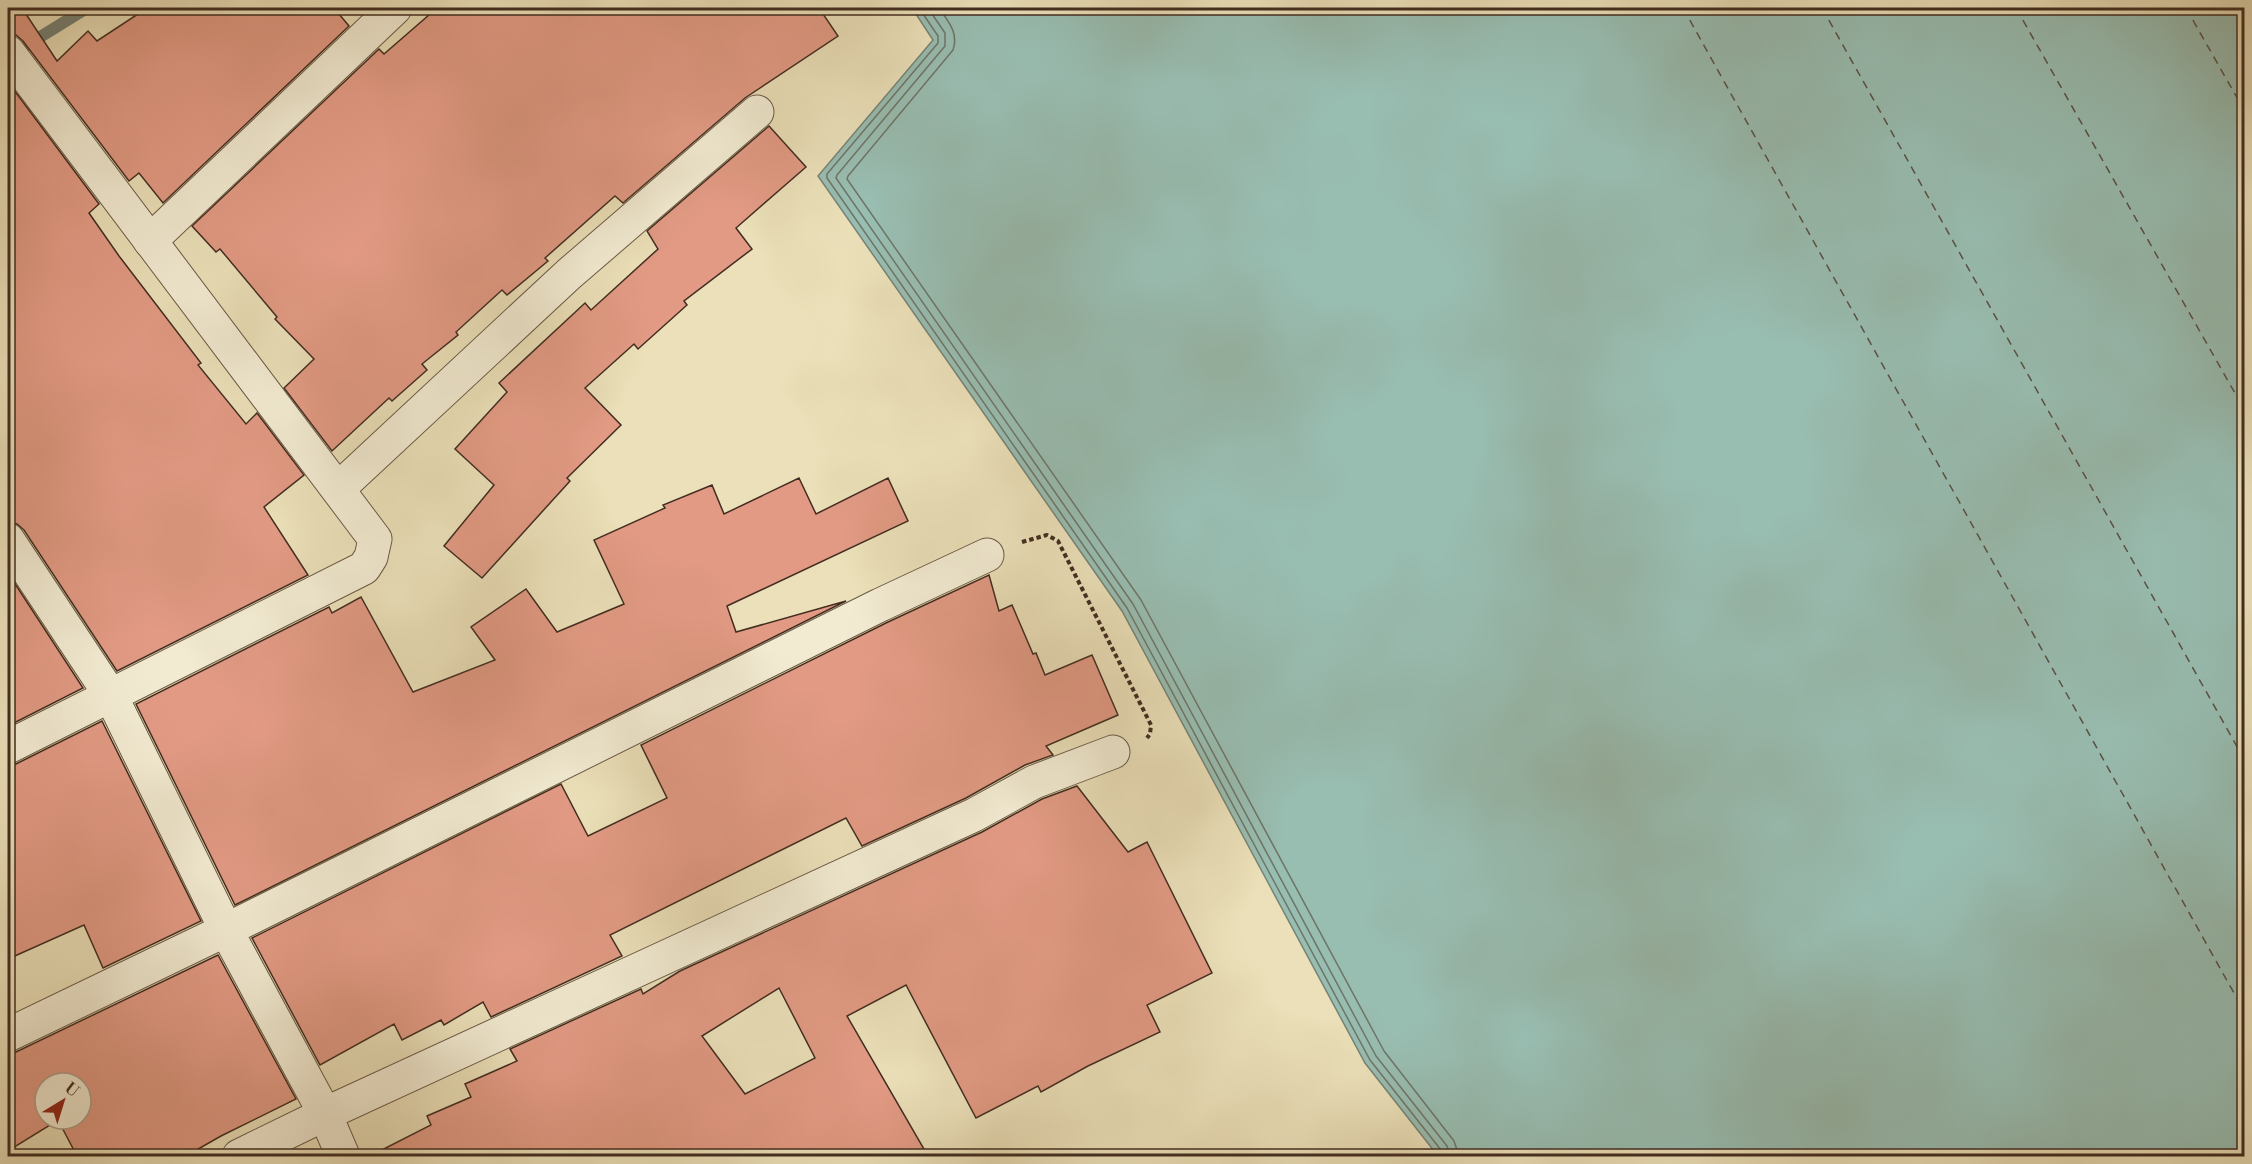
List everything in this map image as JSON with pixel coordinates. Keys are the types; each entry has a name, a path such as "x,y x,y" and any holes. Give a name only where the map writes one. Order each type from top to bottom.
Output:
{"street":[{"path":"150,241 395,8"},
{"path":"8,52 375,539 371,557 364,568 8,747"},
{"path":"338,489 569,274 757,112"},
{"path":"8,540 111,696 226,930 324,1114 343,1156"},
{"path":"8,1035 226,930 880,605 987,555"},
{"path":"238,1156 324,1114 974,815 1034,782 1113,752"}],"path":[{"path":"987,555 1047,535 1058,541 1151,725 1147,738 1113,752"}],"water":[{"path":"912,8 2244,8 2244,1156 1438,1156 1365,1063 1122,611 818,176 933,40"}],"building":[{"path":"8,8 22,8 57,61 88,31 97,41 147,8 334,8 349,26 163,203 139,173 129,181 23,41 16,35 8,34"},
{"path":"437,8 819,8 838,36 745,98 623,203 615,196 545,258 548,261 507,295 502,290 456,332 458,335 422,364 427,370 392,401 389,398 332,451 284,388 314,359 275,319 277,317 220,249 216,252 192,226 379,49 384,54"},
{"path":"8,82 99,204 89,213 201,363 198,365 246,424 257,413 304,475 264,507 308,575 117,671 24,530 8,521"},
{"path":"769,126 806,167 736,228 752,249 684,301 687,305 638,349 634,344 585,388 621,425 567,478 570,481 482,578 444,546 494,485 455,449 507,392 499,383 585,303 591,310 658,249 647,231"},
{"path":"799,478 816,514 888,478 908,521 727,606 736,632 846,601 235,905 136,704 329,607 332,613 361,597 413,692 495,660 471,627 526,589 557,632 624,604 594,540 665,508 663,505 712,485 724,514"},
{"path":"8,573 83,688 8,726"},
{"path":"989,575 999,611 1012,605 1033,654 1036,653 1045,675 1092,655 1118,715 1046,746 1053,755 1025,765 966,798 862,846 846,818 610,935 622,956 491,1017 483,1002 444,1025 441,1020 402,1040 394,1024 320,1065 252,938 561,784 588,836 667,798 641,745 888,622"},
{"path":"102,721 201,921 103,968 84,925 8,959 8,766"},
{"path":"1077,786 1128,852 1147,842 1212,973 1147,1005 1160,1032 1088,1066 1041,1092 1038,1086 976,1118 906,985 847,1016 928,1156 370,1156 431,1125 427,1116 471,1097 465,1084 517,1061 510,1049 641,989 643,994 680,971 982,832 1042,799","holes":["779,988 815,1058 745,1094 702,1036"]},
{"path":"218,955 296,1099 186,1156 77,1156 64,1131 93,1131 93,1071 33,1071 33,1131 40,1131 8,1151 8,1054"}],"waterway":[{"path":"11,55 87,8"}],"ferry route":[{"path":"1683,8 2244,1011"},
{"path":"1822,8 2244,759"},
{"path":"2016,8 2244,409"},
{"path":"2186,8 2244,110"}]}
